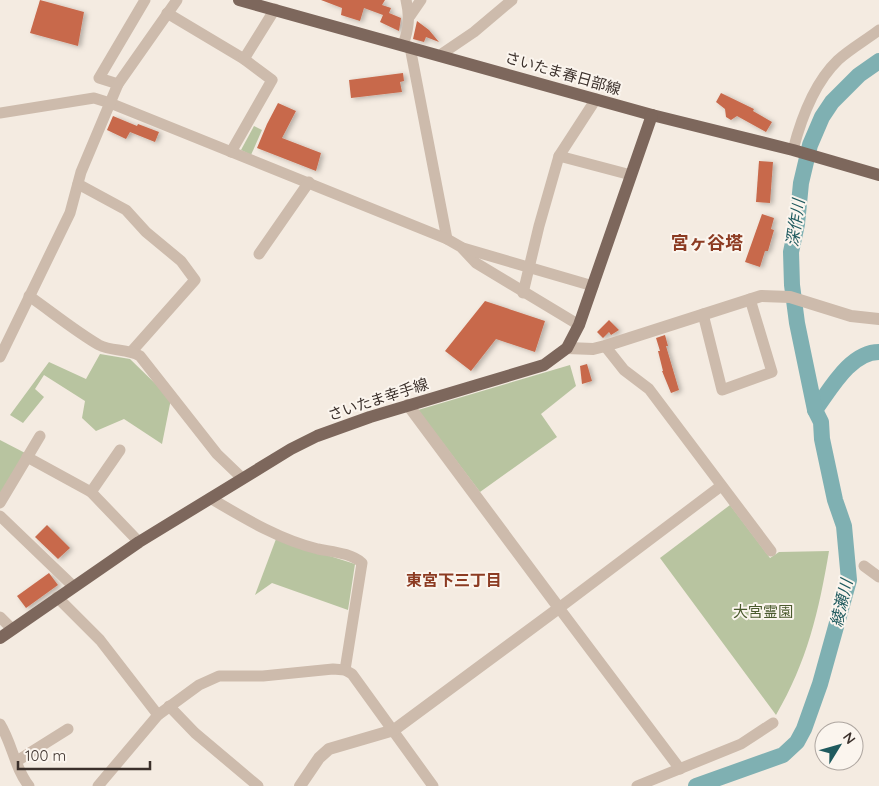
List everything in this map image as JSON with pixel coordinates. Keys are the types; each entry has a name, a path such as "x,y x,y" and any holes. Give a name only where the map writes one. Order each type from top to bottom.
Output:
{"main road":[{"name":"さいたま春日部線","path":"239,0 652,115 795,151 879,175"},
{"name":"さいたま幸手線","path":"0,638 139,542 242,478 316,436 408,405 544,365 567,348 579,325 652,115"}],"street":[{"path":"118,84 99,78 145,0"},
{"path":"0,357 70,213 78,184 118,84 177,0"},
{"path":"406,0 410,16 407,46 447,239"},
{"path":"410,16 421,0"},
{"path":"443,56 443,53 474,32 512,0"},
{"path":"244,59 275,9"},
{"path":"167,13 244,59 272,80 231,152"},
{"path":"795,151 811,98 826,73 839,60 879,30"},
{"path":"0,113 94,98 309,182 447,239 461,247 593,286"},
{"path":"524,293 539,226 559,156 596,99"},
{"path":"559,156 631,175"},
{"path":"259,254 309,182"},
{"path":"78,184 126,210 146,232 180,261 195,280 132,351"},
{"path":"461,247 476,263 579,325"},
{"path":"29,296 100,346 132,351 140,356 217,454 242,478"},
{"path":"567,348 593,349 750,299 781,296 850,316 879,319"},
{"path":"703,314 722,390 772,372 750,299"},
{"path":"605,346 624,370 648,389 771,551"},
{"path":"408,405 680,769"},
{"path":"0,503 40,436"},
{"path":"91,492 120,450"},
{"path":"27,457 91,492 139,542"},
{"path":"300,786 319,758 329,749 394,730 721,486"},
{"path":"210,498 251,522 309,547 356,557 362,563 345,670"},
{"path":"0,516 73,586"},
{"path":"864,566 879,577"},
{"path":"57,597 100,640 158,714"},
{"path":"0,617 12,630"},
{"path":"98,786 158,714 199,686 220,676 242,677 345,670 352,674 434,786"},
{"path":"169,706 195,733 258,786"},
{"path":"637,786 741,744 773,723"},
{"path":"0,724 10,739 22,778 29,786"},
{"path":"16,761 68,729"}],"green space":[{"path":"254,126 262,130 251,155 241,150"},
{"path":"100,354 130,359 171,399 162,444 124,419 96,431 82,418 85,401 44,375 35,389 44,397 23,423 10,415 49,362 86,379"},
{"path":"570,365 576,386 541,414 557,437 480,492 418,410"},
{"path":"0,440 27,454 0,498"},
{"name":"大宮霊園","path":"730,505 770,558 779,552 829,551 816,615 804,656 776,715 660,558"},
{"path":"276,539 355,564 348,610 272,583 255,595"}],"building":[{"path":"40,0 84,12 78,46 30,33"},
{"path":"321,0 385,0 382,5 391,8 389,13 401,18 399,31 380,22 383,15 364,8 360,21 341,15 342,8"},
{"path":"417,21 429,30 439,42 426,37 424,42 413,39"},
{"path":"403,73 404,81 400,82 402,92 351,98 349,80"},
{"path":"721,93 754,109 753,111 772,122 766,132 737,116 731,120 726,117 725,109 716,102"},
{"path":"278,103 296,111 282,138 321,153 316,171 257,148"},
{"path":"113,116 137,126 138,124 159,132 155,142 130,132 126,139 107,130"},
{"path":"759,161 773,162 770,203 756,202"},
{"path":"762,214 774,218 771,229 774,230 768,251 765,251 760,267 745,262"},
{"path":"485,301 545,321 535,352 496,339 471,371 445,351"},
{"path":"609,320 619,330 611,335 609,332 603,338 597,332"},
{"path":"665,335 668,346 666,346 679,390 671,393 662,371 658,351 660,351 656,338"},
{"path":"587,364 592,381 582,384 580,366"},
{"path":"47,525 70,548 58,559 35,537"},
{"path":"49,573 58,585 26,608 17,596"}],"waterway":[{"name":"綾瀬川","path":"696,786 783,755 797,742 804,729 820,684 849,580 844,526 835,500 822,439 821,422 815,410 797,323 792,285 791,252 797,224 801,183 810,145 822,117 832,102 859,75 879,61"},
{"name":"綾瀬川","path":"815,410 834,383 850,365 859,358 879,352"}],"district":[{"name":"宮ヶ谷塔","path":"707,242"},
{"name":"東宮下三丁目","path":"454,580"}],"water label":[{"name":"深作川","path":"795,223"}]}
